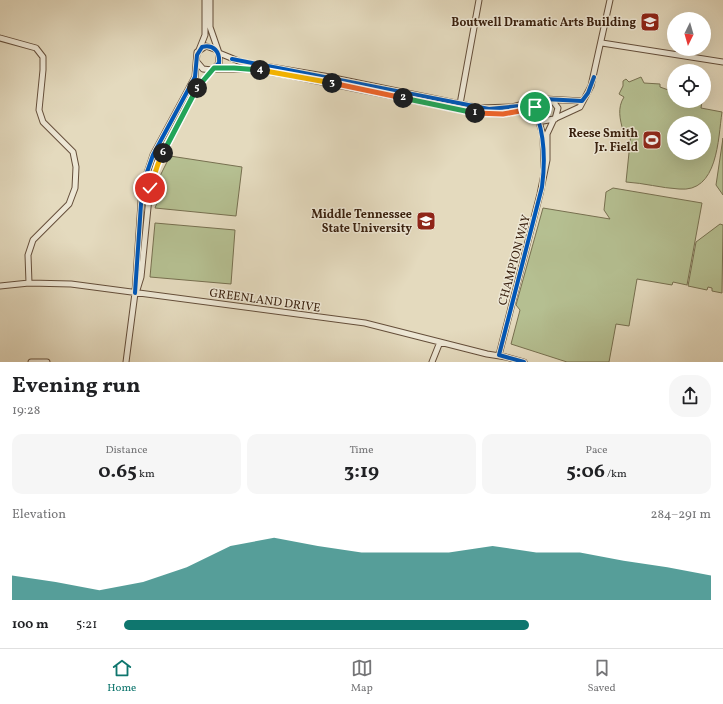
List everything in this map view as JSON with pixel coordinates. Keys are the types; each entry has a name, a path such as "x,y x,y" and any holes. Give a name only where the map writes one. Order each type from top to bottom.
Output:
{"street":[{"path":"126,362 135,293 141,204 146,175 153,155 195,76 196,59 205,35 206,0"},
{"path":"135,293 141,277 152,177 198,86 219,63 218,52 210,27 210,0"},
{"path":"460,104 479,0"},
{"path":"196,59 203,69 249,69 287,75 477,113 503,114 520,111 527,112 548,122 580,107 591,86 602,43 610,0"},
{"path":"0,38 36,48 42,57 43,70 39,110 43,122 73,152 76,167 75,188 68,204 33,240 28,255 28,283"},
{"path":"602,43 723,62"},
{"path":"199,50 206,46 232,59 489,109 519,106 539,100 549,99 582,102"},
{"path":"537,118 535,107 539,100"},
{"path":"552,100 558,108 554,119"},
{"name":"CHAMPION WAY","path":"537,118 543,135 544,168"},
{"name":"CHAMPION WAY","path":"499,356 537,208 544,168 547,160 546,135 554,119"},
{"name":"GREENLAND DRIVE","path":"0,286 28,283 71,284 365,323 524,362"},
{"path":"432,362 440,342"},
{"path":"31,362 47,362"}],"green space":[{"name":"Reese Smith Jr. Field","path":"641,77 644,83 660,84 660,87 667,90 667,108 701,108 722,112 714,162 709,174 702,182 692,188 679,189 626,182 631,133 623,131 620,118 620,105 624,97 619,94 623,86 623,81 626,79 629,82"},
{"path":"723,138 723,195 716,185"},
{"path":"170,156 242,167 236,216 155,208 163,188 159,178"},
{"path":"613,188 702,203 687,285 673,282 672,285 637,279 629,326 616,324 609,362 567,362 511,344 520,310 516,305 543,208 610,219 604,210 606,192"},
{"path":"155,223 235,230 231,284 150,277"},
{"path":"720,224 723,225 722,293 712,291 712,288 708,287 707,290 688,286 696,242"}],"cycle path":[{"path":"135,293 141,204 146,175 153,155 195,77 197,55 202,47 210,47 217,52 219,63 212,70"},
{"path":"232,59 489,109 519,106 544,99 582,101 588,93 594,77"},
{"path":"524,362 499,355 542,187 544,153 538,119"}],"place":[{"name":"Boutwell Dramatic Arts Building","path":"650,22"},
{"name":"Reese Smith Jr. Field","path":"652,140"},
{"name":"Middle Tennessee State University","path":"426,221"}],"route":[{"path":"150,188 152,177 158,164 198,86 214,68 249,69 287,75 370,90 417,102 477,113 503,114 520,111 527,112 536,117 534,112 535,107"}]}
